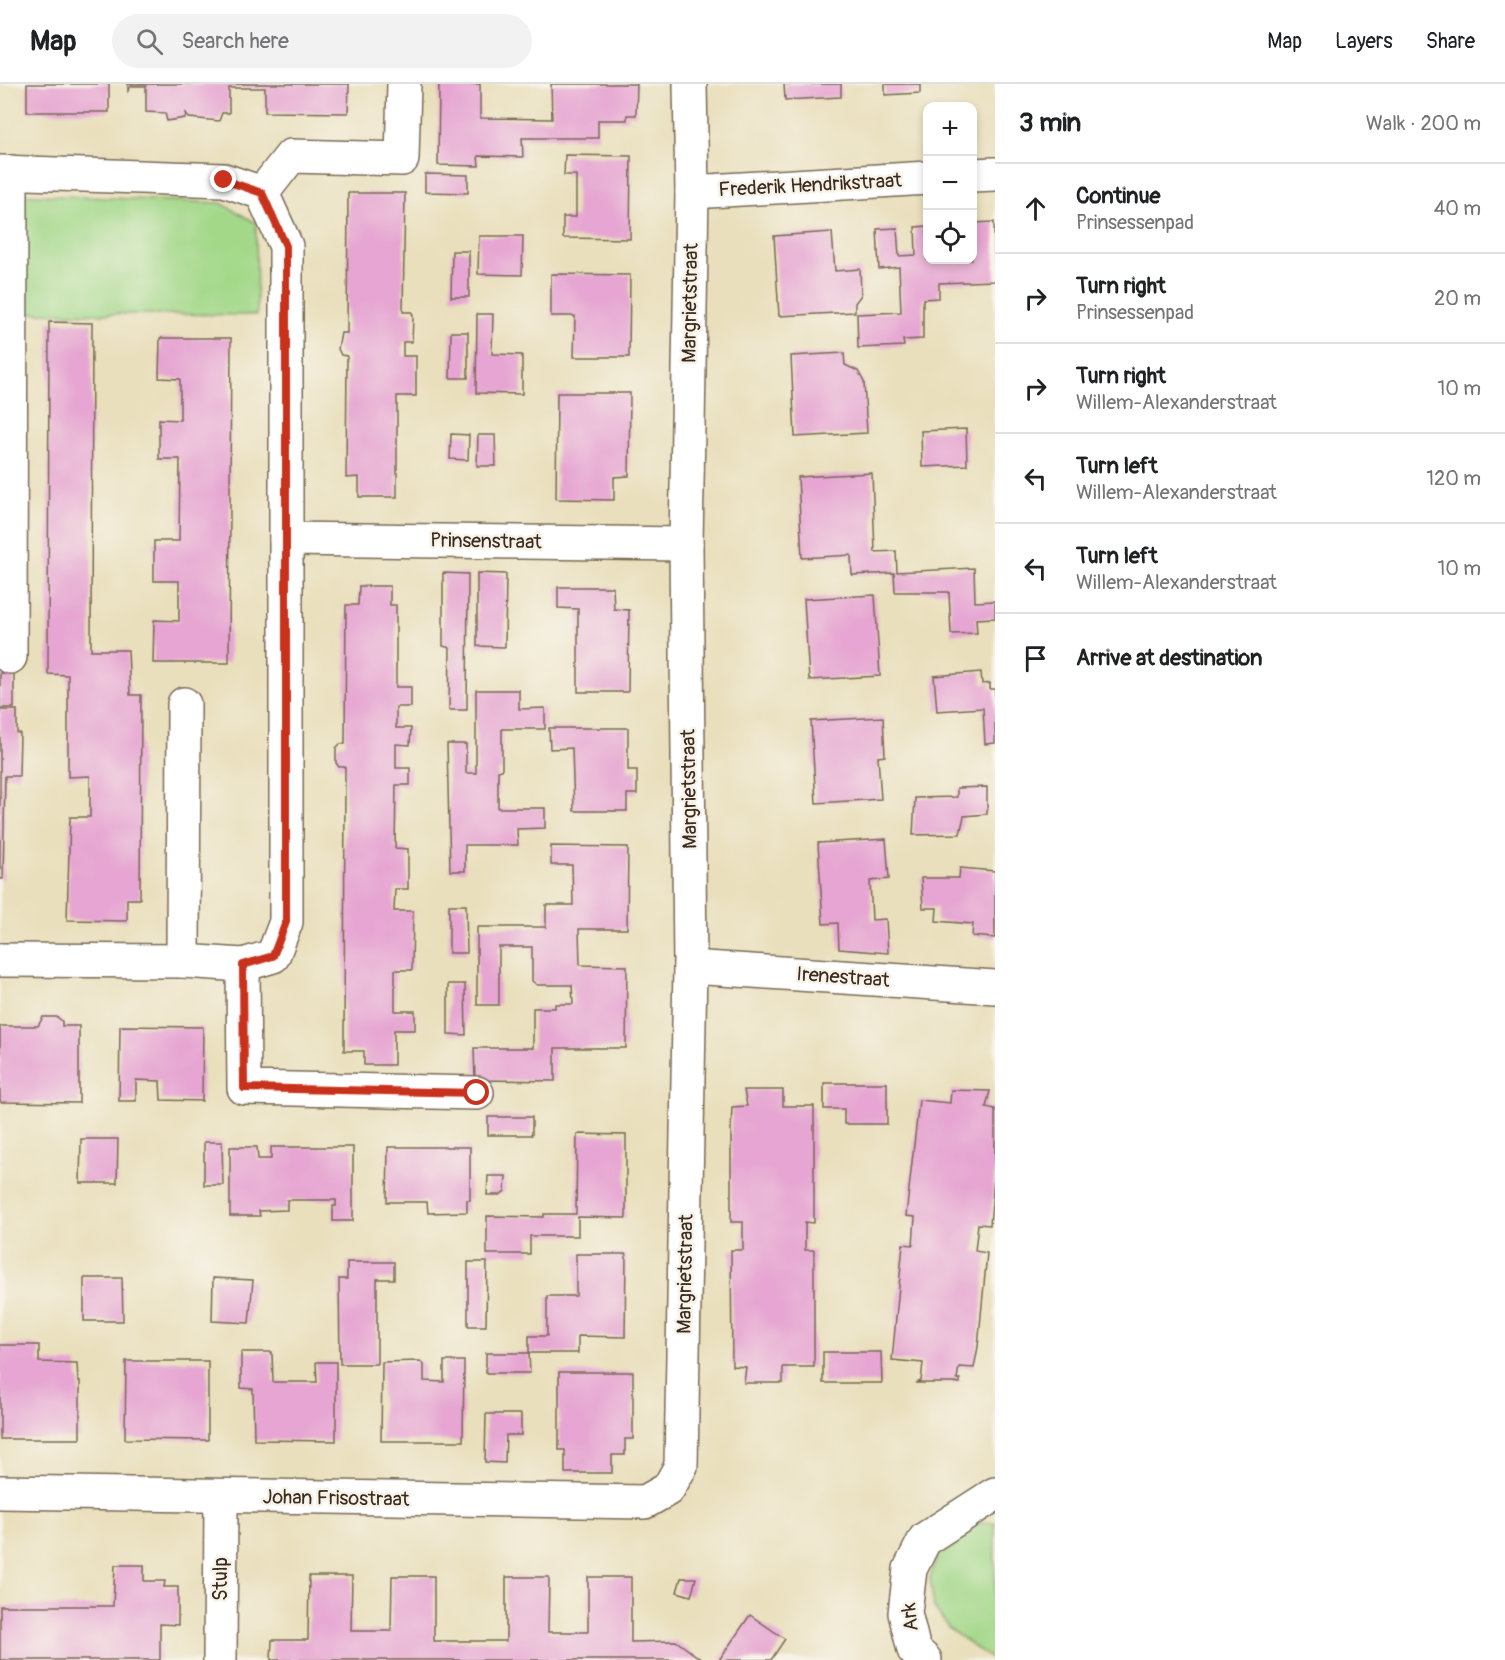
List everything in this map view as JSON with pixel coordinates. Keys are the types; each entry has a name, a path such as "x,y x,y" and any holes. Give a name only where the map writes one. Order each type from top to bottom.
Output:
{"street":[{"path":"262,193 291,156 402,159 404,84"},
{"name":"Margrietstraat","path":"668,1489 681,1466 683,1452 690,967 686,544 692,192 690,84"},
{"path":"0,960 183,961 243,965 273,956 286,922 286,246 262,193 224,180 5,172 10,657"},
{"path":"977,175 995,174"},
{"name":"Frederik Hendrikstraat","path":"692,192 923,178"},
{"name":"Prinsenstraat","path":"286,538 686,544"},
{"path":"183,961 184,704"},
{"path":"243,965 244,1088 477,1093"},
{"name":"Irenestraat","path":"690,967 995,987"},
{"name":"Johan Frisostraat","path":"0,1492 645,1502 668,1489"},
{"name":"Ark","path":"925,1660 914,1650 905,1613 910,1569 925,1539 995,1494"},
{"name":"Stulp","path":"220,1497 220,1660"}],"green space":[{"path":"17,194 221,203 256,223 257,315 16,313"},
{"path":"995,1522 995,1660 993,1660 949,1629 934,1607 930,1578 938,1553 979,1523"}],"building":[{"path":"27,84 109,84 109,112 27,112"},
{"path":"128,84 349,84 348,113 265,112 265,88 229,88 229,113 222,113 219,121 189,118 186,113 185,118 167,121 165,113 146,112 146,86 131,86 128,91"},
{"path":"439,84 480,84 480,118 552,119 551,84 637,84 636,115 627,115 627,120 598,120 598,138 522,138 523,157 478,156 479,166 438,165"},
{"path":"784,84 841,84 841,97 785,100"},
{"path":"885,84 920,84 920,93 885,95"},
{"path":"565,155 631,156 630,239 563,238 563,217 576,217 576,175 564,175"},
{"path":"425,174 468,175 468,193 425,192"},
{"path":"348,193 405,193 403,312 412,312 413,316 412,342 403,342 403,356 416,356 416,396 397,396 397,497 359,497 359,477 346,478 347,356 341,355 338,349 341,333 347,333"},
{"path":"994,222 995,281 939,283 939,298 923,299 923,339 903,340 904,346 858,348 857,314 901,312 899,267 879,269 877,229 897,228 899,256 916,255 915,227 923,226 923,264 977,264 977,223"},
{"path":"832,232 835,271 860,269 861,295 855,303 855,312 779,316 774,236"},
{"path":"479,236 523,236 522,275 478,274"},
{"path":"452,251 469,251 469,297 451,297"},
{"path":"551,274 630,275 629,357 574,357 575,316 551,316"},
{"path":"477,314 493,314 492,354 522,355 522,394 476,393"},
{"path":"49,322 92,323 91,650 128,650 130,695 141,695 140,899 127,899 127,921 67,920 70,817 90,817 90,776 68,777 68,675 48,674"},
{"path":"451,332 468,332 468,378 450,378"},
{"path":"160,338 231,338 229,663 153,663 154,620 179,621 179,581 154,581 154,541 179,541 180,459 159,459 159,419 180,420 180,379 159,378"},
{"path":"844,353 845,365 858,371 864,382 867,433 795,437 791,356"},
{"path":"557,393 630,393 629,476 614,477 614,500 556,499"},
{"path":"966,429 967,465 922,467 921,431"},
{"path":"451,434 469,435 468,460 450,459"},
{"path":"478,435 495,435 496,466 477,466"},
{"path":"872,473 875,552 896,551 897,572 974,568 975,602 995,601 995,618 976,619 977,633 951,634 949,592 895,592 894,573 852,575 851,555 802,558 798,477"},
{"path":"443,573 468,574 467,710 449,710 450,648 443,646"},
{"path":"477,573 506,574 505,647 477,646"},
{"path":"359,586 390,586 390,605 396,605 396,687 411,687 411,707 396,707 396,728 411,728 410,745 396,744 396,768 410,768 410,785 396,785 395,848 408,849 408,889 395,889 394,911 413,911 412,970 395,970 395,1011 415,1011 415,1030 394,1030 394,1065 364,1065 364,1051 344,1051 345,767 339,767 336,763 336,748 340,744 345,744 346,605 358,605"},
{"path":"558,587 613,587 614,609 629,610 628,692 578,692 578,609 558,608"},
{"path":"875,595 880,676 809,680 804,599"},
{"path":"981,672 982,684 990,683 990,689 995,689 995,743 985,744 983,708 937,711 934,676"},
{"path":"0,673 14,673 14,708 0,708"},
{"path":"476,690 519,690 519,709 545,708 545,729 502,729 502,770 498,771 498,808 545,808 545,828 517,829 518,845 465,845 465,871 450,871 447,744 466,744 466,773 476,773"},
{"path":"0,710 17,710 17,733 20,733 19,776 5,776 3,879 0,879"},
{"path":"883,717 885,756 878,757 881,799 816,803 811,721"},
{"path":"549,728 628,728 628,770 637,770 637,794 627,794 627,811 574,811 572,748 550,749"},
{"path":"987,787 987,814 964,816 960,834 913,835 915,798 957,797 957,788"},
{"path":"886,839 889,879 870,881 872,920 886,919 888,953 839,949 838,923 823,924 818,843"},
{"path":"551,846 628,847 627,929 579,929 580,965 627,966 626,1048 555,1048 555,1081 475,1080 474,1048 533,1048 533,1008 555,1008 555,1004 573,1004 572,985 537,985 532,981 532,947 499,947 499,1005 477,1005 477,927 546,927 546,905 573,905 572,865 551,865"},
{"path":"960,868 995,871 995,938 972,936 973,924 936,921 937,908 923,908 921,878 959,878"},
{"path":"449,905 466,905 467,953 449,953"},
{"path":"448,984 465,984 466,1035 448,1034"},
{"path":"43,1017 57,1017 62,1021 62,1026 79,1026 79,1103 0,1102 0,1026 38,1026"},
{"path":"120,1026 203,1027 202,1101 161,1100 160,1081 136,1080 136,1101 119,1101"},
{"path":"824,1083 887,1083 887,1124 844,1124 844,1109 824,1109"},
{"path":"744,1090 783,1090 783,1106 814,1106 814,1223 805,1222 805,1250 814,1250 814,1367 783,1367 783,1383 744,1383 746,1367 732,1366 731,1250 743,1250 743,1222 731,1222 731,1127 732,1107 747,1106"},
{"path":"951,1090 990,1091 986,1107 995,1109 995,1169 990,1225 978,1224 975,1251 987,1253 978,1347 974,1368 959,1367 957,1379 960,1379 960,1383 916,1383 921,1381 923,1363 892,1360 903,1244 913,1245 915,1217 906,1216 919,1100 950,1103"},
{"path":"488,1117 532,1117 532,1135 488,1135"},
{"path":"577,1134 626,1135 626,1218 578,1217 578,1236 530,1236 530,1254 487,1254 487,1216 544,1217 544,1214 576,1214"},
{"path":"81,1139 118,1139 117,1183 80,1183"},
{"path":"204,1142 222,1142 223,1185 204,1185"},
{"path":"230,1147 257,1147 258,1159 271,1159 271,1147 353,1147 353,1221 333,1221 333,1206 336,1206 336,1200 287,1200 287,1210 259,1211 260,1216 230,1216"},
{"path":"388,1147 470,1147 470,1200 467,1200 467,1212 428,1213 427,1202 387,1202"},
{"path":"488,1176 506,1176 505,1191 500,1195 487,1195"},
{"path":"576,1254 626,1254 625,1337 578,1336 578,1353 529,1353 529,1336 547,1336 547,1296 576,1296"},
{"path":"347,1262 394,1262 394,1279 377,1279 377,1364 340,1364 339,1279 347,1279"},
{"path":"468,1262 487,1262 486,1326 468,1326"},
{"path":"84,1278 122,1278 123,1321 84,1321"},
{"path":"213,1278 253,1280 249,1323 212,1321"},
{"path":"0,1345 39,1345 39,1362 77,1363 78,1381 80,1381 80,1439 0,1439"},
{"path":"241,1352 272,1352 273,1382 317,1382 316,1362 336,1362 336,1441 254,1440 253,1389 241,1388"},
{"path":"823,1352 881,1352 882,1383 823,1383"},
{"path":"486,1353 529,1353 530,1373 486,1373"},
{"path":"126,1361 208,1361 208,1440 125,1439"},
{"path":"420,1361 424,1365 424,1381 444,1382 444,1361 464,1361 463,1441 381,1441 382,1362"},
{"path":"559,1372 633,1372 633,1439 625,1439 625,1455 612,1455 612,1473 565,1473 565,1450 559,1450"},
{"path":"486,1414 521,1414 521,1435 506,1435 505,1463 485,1462"},
{"path":"115,1565 144,1565 144,1581 165,1581 164,1587 178,1587 178,1625 160,1624 160,1660 0,1660 0,1606 113,1606"},
{"path":"309,1576 352,1576 351,1631 391,1631 392,1576 434,1576 434,1641 506,1641 506,1577 549,1577 548,1632 588,1632 588,1577 631,1577 631,1642 676,1641 702,1660 271,1660 272,1640 308,1640"},
{"path":"681,1578 696,1578 691,1596 677,1592"},
{"path":"750,1615 785,1639 771,1660 719,1660"}],"route":[{"path":"224,180 262,193 286,246 286,922 273,956 243,965 244,1088 477,1093"}]}
